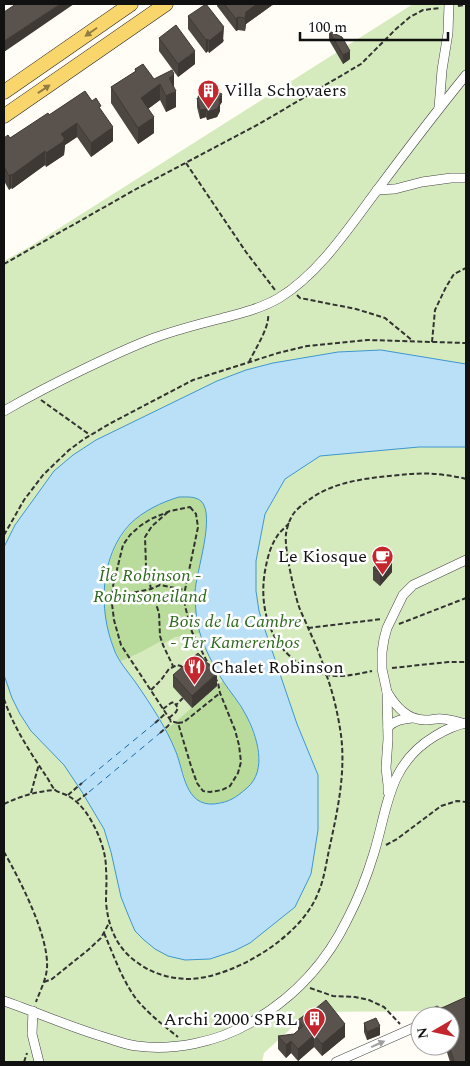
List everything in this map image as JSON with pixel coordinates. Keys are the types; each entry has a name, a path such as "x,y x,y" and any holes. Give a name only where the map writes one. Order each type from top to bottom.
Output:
{"main road":[{"path":"4,92 131,4"},
{"path":"4,116 166,4"}],"street":[{"path":"439,109 442,70 448,33 449,5"},
{"path":"4,411 118,353 153,338 267,305 292,290 324,258 352,224 466,75"},
{"path":"377,190 395,189 422,182 451,178 466,178"},
{"path":"387,802 387,692 382,669 382,652 387,628 402,595 413,585 466,560"},
{"path":"387,692 399,709 413,718"},
{"path":"388,727 392,722 413,718 427,720 441,718 465,723"},
{"path":"4,1002 81,1030 136,1046 188,1045 238,1030 266,1014 302,984 320,964 347,920 365,881 392,786 399,773 412,754 431,739 447,729 465,723"},
{"path":"33,1011 32,1034 39,1062"},
{"path":"336,1062 410,1030"}],"path":[{"path":"4,264 138,188 259,124 361,64 410,17 423,10 449,5 466,5"},
{"path":"186,163 246,252 280,297"},
{"path":"432,342 435,310 454,274 466,268"},
{"path":"292,290 300,298 356,309 385,318 413,341"},
{"path":"249,362 269,318 267,305"},
{"path":"4,535 24,500 43,475 68,450 90,435 193,380 278,353 307,346 368,340 466,343"},
{"path":"33,395 67,417 90,435"},
{"path":"466,478 443,474 414,473 371,478 331,487 316,495 295,512 276,537 268,558 263,583 264,602 273,635 281,648 291,658 309,669 341,677 382,669 466,662"},
{"path":"178,724 197,783 204,791 210,792 222,790 230,786 238,773 241,762 239,745 218,683 192,632 185,606 185,590 198,527 196,514 190,507 170,510 140,526 123,545 113,586 114,620 121,645 171,721 178,724 184,722 220,693"},
{"path":"170,510 152,526 146,536 146,566 158,613 161,642 173,666"},
{"path":"4,804 31,793 56,790 68,795 83,808 97,831 104,850 106,909 115,939 128,956 146,969 168,977 190,979 216,974 260,955 287,935 308,913 318,894 342,784 343,754 342,736 327,675 299,606 287,550 286,535 290,521"},
{"path":"112,597 160,586 185,590"},
{"path":"387,628 466,598"},
{"path":"308,628 380,618 392,619"},
{"path":"150,690 161,680 168,668 177,665 181,666 184,670"},
{"path":"176,705 183,698"},
{"path":"4,699 15,726 56,790"},
{"path":"163,709 174,702 176,705"},
{"path":"169,718 177,710 176,705"},
{"path":"155,723 166,713"},
{"path":"160,733 171,721"},
{"path":"31,793 38,764"},
{"path":"68,795 82,783"},
{"path":"77,802 89,792"},
{"path":"374,851 397,839 441,806 458,801 466,802"},
{"path":"4,852 41,930 46,950 47,968 33,1011"},
{"path":"44,982 52,979 101,938 110,923"},
{"path":"104,933 122,976 138,1000 158,1021 188,1045"},
{"path":"302,984 333,996 369,1000 384,1007 398,1022 404,1032"}],"green space":[{"name":"Bois de la Cambre - Ter Kamerenbos","path":"413,4 466,4 466,1002 457,1006 410,1006 410,1011 309,1012 264,1053 262,1062 4,1062 4,261 31,246"},
{"name":"Île Robinson - Robinsoneiland","path":"179,497 191,497 201,501 205,508 207,519 195,591 196,613 200,633 175,637 164,643 159,642 121,661 113,645 105,610 104,592 112,556 120,539 140,515"},
{"path":"223,681 246,715 257,743 259,765 257,775 252,784 234,800 213,804 202,803 192,796 166,730"}],"water":[{"path":"381,350 466,364 466,447 419,447 320,456 285,479 265,514 256,561 256,591 264,627 297,724 318,775 318,830 311,874 295,907 250,943 210,959 185,960 168,956 155,949 135,931 121,897 104,829 64,765 31,731 12,698 4,675 4,547 15,525 54,471 73,455 96,440 217,381 246,370 273,363 338,352","holes":["179,497 199,499 205,508 207,518 206,531 195,592 199,630 206,650 216,669 246,715 257,743 259,763 253,781 232,799 214,804 197,800 191,794 168,734 116,653 109,633 104,600 108,567 120,537 135,519 147,511"]}],"building":[{"path":"16,4 60,4 4,41 4,12"},
{"path":"206,4 224,27 222,28 223,30 209,41 208,39 206,40 188,16"},
{"path":"224,4 257,4 246,12 245,18 238,17 236,19"},
{"path":"176,25 195,51 178,64 159,38"},
{"path":"329,31 342,37 350,51 343,55"},
{"path":"143,64 154,79 172,70 174,74 169,78 176,91 166,96 160,84 141,98 154,117 138,128 111,87 136,71 135,69"},
{"path":"85,91 92,101 96,98 101,106 99,107 113,127 91,143 77,123 61,134 65,139 64,141 46,153 45,151 9,176 4,167 4,138 8,135 10,138"},
{"path":"215,91 222,94 217,109 207,112 206,109 200,110 198,96"},
{"path":"386,554 392,559 380,573 373,568"},
{"path":"198,653 217,673 192,696 173,675"},
{"path":"466,997 466,1062 450,1062 454,1061 452,1056 460,1056 460,1006 446,1006"},
{"path":"326,1000 345,1024 322,1044 314,1035 298,1049 291,1041 286,1045 278,1036 294,1034 303,1026 298,1020"},
{"path":"376,1018 380,1026 367,1032 364,1023"}],"ferry route":[{"path":"82,783 155,723"},
{"path":"89,792 160,733"}],"place":[{"name":"Villa Schovaers","path":"208,109"},
{"name":"Le Kiosque","path":"383,575"},
{"name":"Chalet Robinson","path":"195,686"},
{"name":"Archi 2000 SPRL","path":"314,1038"}]}
